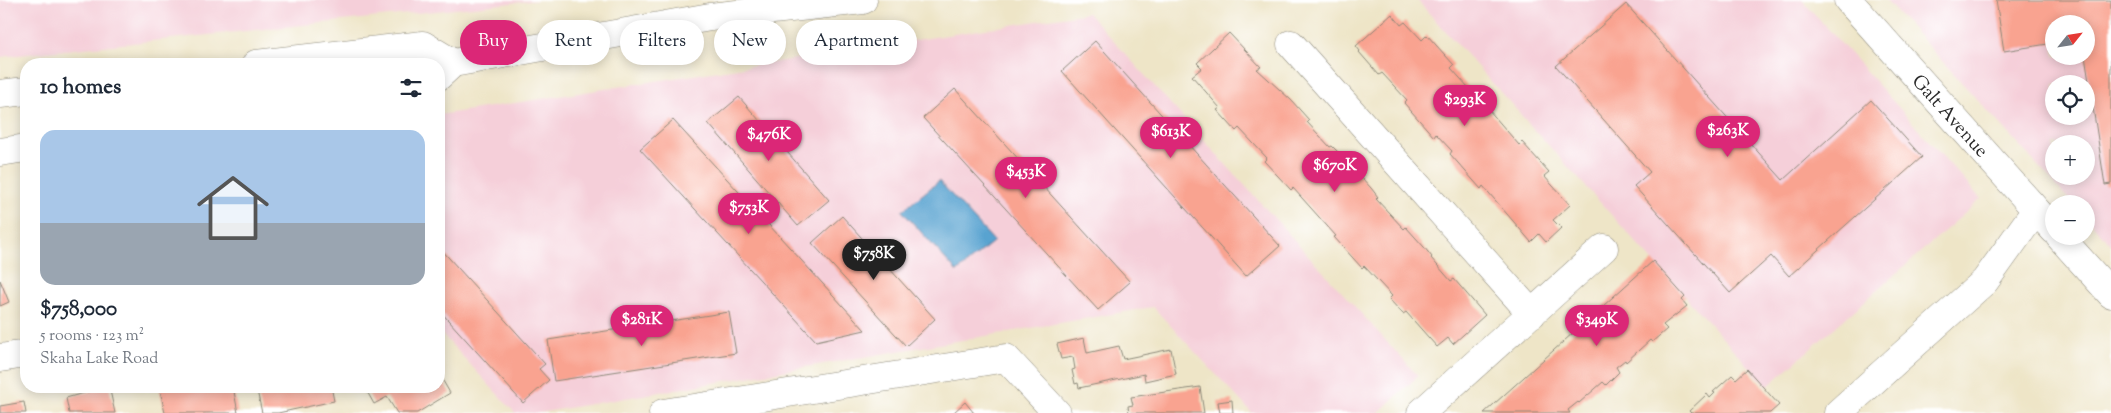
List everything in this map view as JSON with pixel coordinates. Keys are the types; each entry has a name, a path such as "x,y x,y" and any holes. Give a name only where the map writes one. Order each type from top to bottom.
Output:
{"main road":[{"path":"446,69 710,17 863,0"},
{"name":"Galt Avenue","path":"1848,0 2045,220"},
{"path":"1291,44 1532,314"},
{"path":"311,58 422,46 435,58"},
{"path":"0,94 20,92"},
{"path":"0,152 20,149"},
{"path":"1838,413 1985,281 2036,210"},
{"path":"2067,245 2111,294"},
{"path":"1422,413 1604,248"},
{"path":"0,358 20,355"},
{"path":"663,413 1006,358 1057,413"}],"shaded area":[{"path":"0,0 540,0 0,57"},
{"path":"1417,0 1802,0 1981,199 1767,387"},
{"path":"1886,0 2111,0 2111,245 2095,228 2095,195 2065,195 2056,185 2095,185 2095,135 2045,135 2045,173"},
{"path":"1088,13 1418,376 1378,413 1252,413 1153,307 539,413 515,413 445,337 445,114 757,65 786,65 786,60 796,59 796,65 917,65 917,40"}],"water":[{"path":"939,181 994,241 957,272 902,211"}],"building":[{"path":"1996,0 2111,0 2111,184 2105,185 2095,120 2095,75 2088,75 2086,65 2095,65 2095,15 2045,15 2045,44 2004,51"},
{"path":"1626,4 1783,180 1871,100 1922,157 1789,276 1771,256 1730,293 1634,186 1650,172 1556,66"},
{"path":"1392,14 1401,25 1405,22 1422,40 1427,35 1454,65 1451,68 1477,97 1473,101 1478,106 1482,102 1519,145 1522,142 1549,172 1544,176 1570,205 1553,220 1561,228 1546,242 1539,234 1531,242 1483,186 1481,189 1450,154 1452,151 1436,134 1434,137 1404,103 1407,100 1382,73 1379,75 1359,52 1356,46"},
{"path":"1229,33 1261,67 1257,69 1291,100 1309,120 1307,122 1371,188 1378,197 1376,199 1404,229 1406,227 1451,281 1454,279 1485,315 1453,344 1448,338 1437,347 1406,312 1403,314 1389,299 1392,296 1364,266 1362,268 1293,188 1291,190 1264,161 1267,158 1239,128 1236,131 1217,110 1220,108 1192,76 1202,68 1197,63"},
{"path":"1095,41 1280,246 1246,276 1062,71"},
{"path":"955,89 1130,282 1098,310 923,118"},
{"path":"739,97 829,200 798,226 708,123"},
{"path":"673,120 865,330 816,341 640,149"},
{"path":"842,216 935,319 906,346 812,243"},
{"path":"445,254 545,364 539,369 549,380 523,403 445,317"},
{"path":"1653,261 1685,297 1682,300 1687,306 1663,325 1667,329 1652,342 1650,340 1626,362 1625,360 1616,367 1619,372 1606,385 1603,382 1568,410 1570,413 1484,413"},
{"path":"0,280 9,302 0,306"},
{"path":"729,312 736,353 554,381 548,340"},
{"path":"1084,338 1087,353 1119,346 1123,359 1171,349 1176,374 1145,381 1144,374 1079,388 1078,383 1075,384 1072,370 1075,369 1073,357 1061,359 1057,344"},
{"path":"1747,369 1779,405 1770,413 1691,413 1689,411 1707,394 1710,398 1715,393 1713,392 1732,375 1736,379"},
{"path":"445,384 450,393 417,413 397,413 387,397 374,404 368,393 445,393"},
{"path":"1200,387 1204,413 1129,413 1128,406 1133,405 1131,397"},
{"path":"84,393 111,393 115,413 69,413 66,398"},
{"path":"161,393 234,393 238,413 165,413"},
{"path":"258,393 332,393 334,401 278,413 262,413"},
{"path":"1232,400 1233,413 1220,413 1218,402"},
{"path":"24,402 26,413 0,413 0,406"},
{"path":"965,402 974,413 953,413"}]}
